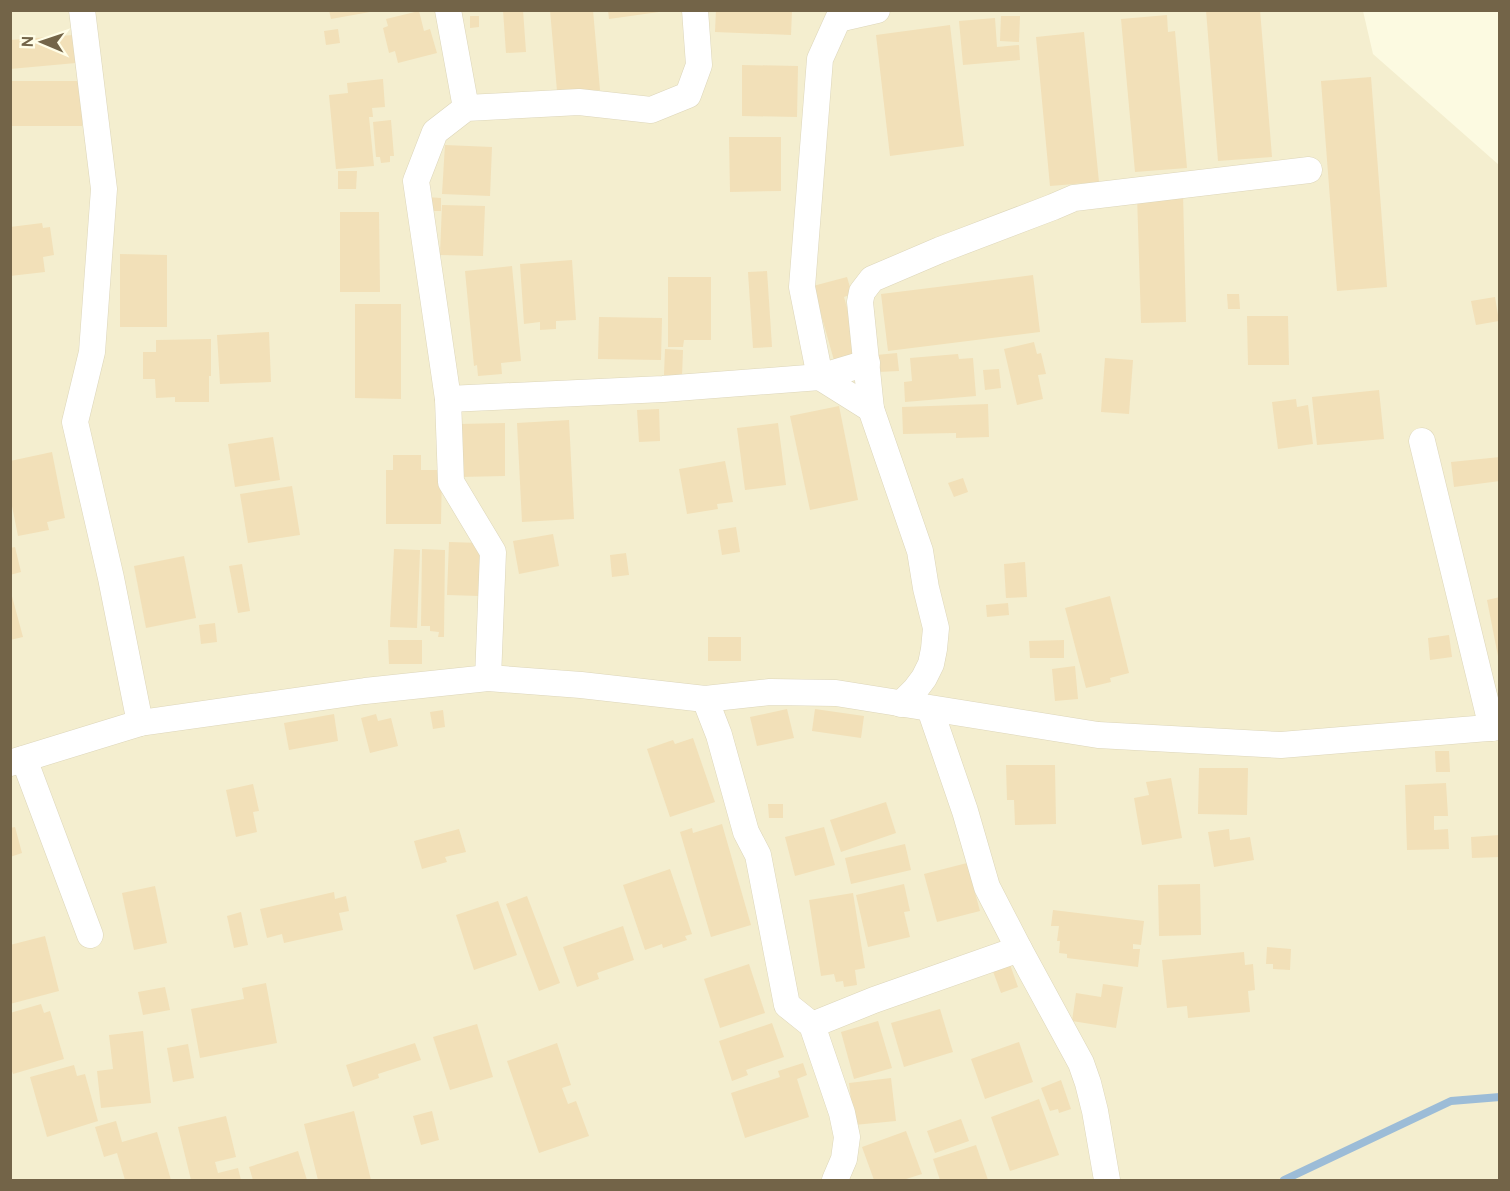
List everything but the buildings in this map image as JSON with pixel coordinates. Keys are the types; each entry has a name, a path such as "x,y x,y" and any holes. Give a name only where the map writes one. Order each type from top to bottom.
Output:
{"street":[{"path":"82,10 104,189 92,352 75,422 111,578 140,723"},
{"path":"448,10 466,108"},
{"path":"488,678 493,552 451,482 448,399 416,181 435,132 466,108 579,102 651,110 688,95 699,65 695,10"},
{"path":"872,409 820,377 802,287 820,59 838,19 877,10"},
{"path":"901,704 924,678 931,664 936,628 920,551 872,409 860,302 862,292 872,279 1074,198 1308,170"},
{"path":"448,399 663,389 820,377 867,363"},
{"path":"90,935 17,761 140,723 365,691 488,678 581,685 705,699 770,692 836,693 1098,735 1281,745 1496,727 1422,441"},
{"path":"705,699 718,735 746,832 758,855 787,1005 812,1025 842,1113 847,1137 844,1159 835,1180"},
{"path":"930,709 965,811 987,887 1018,949 1081,1062 1095,1111 1107,1180"},
{"path":"812,1025 874,1000 1018,949"}],"shaded area":[{"path":"10,11 1363,11 1373,54 1499,165 1499,1180 11,1180"}],"waterway":[{"path":"1284,1180 1451,1101 1500,1097"}]}
